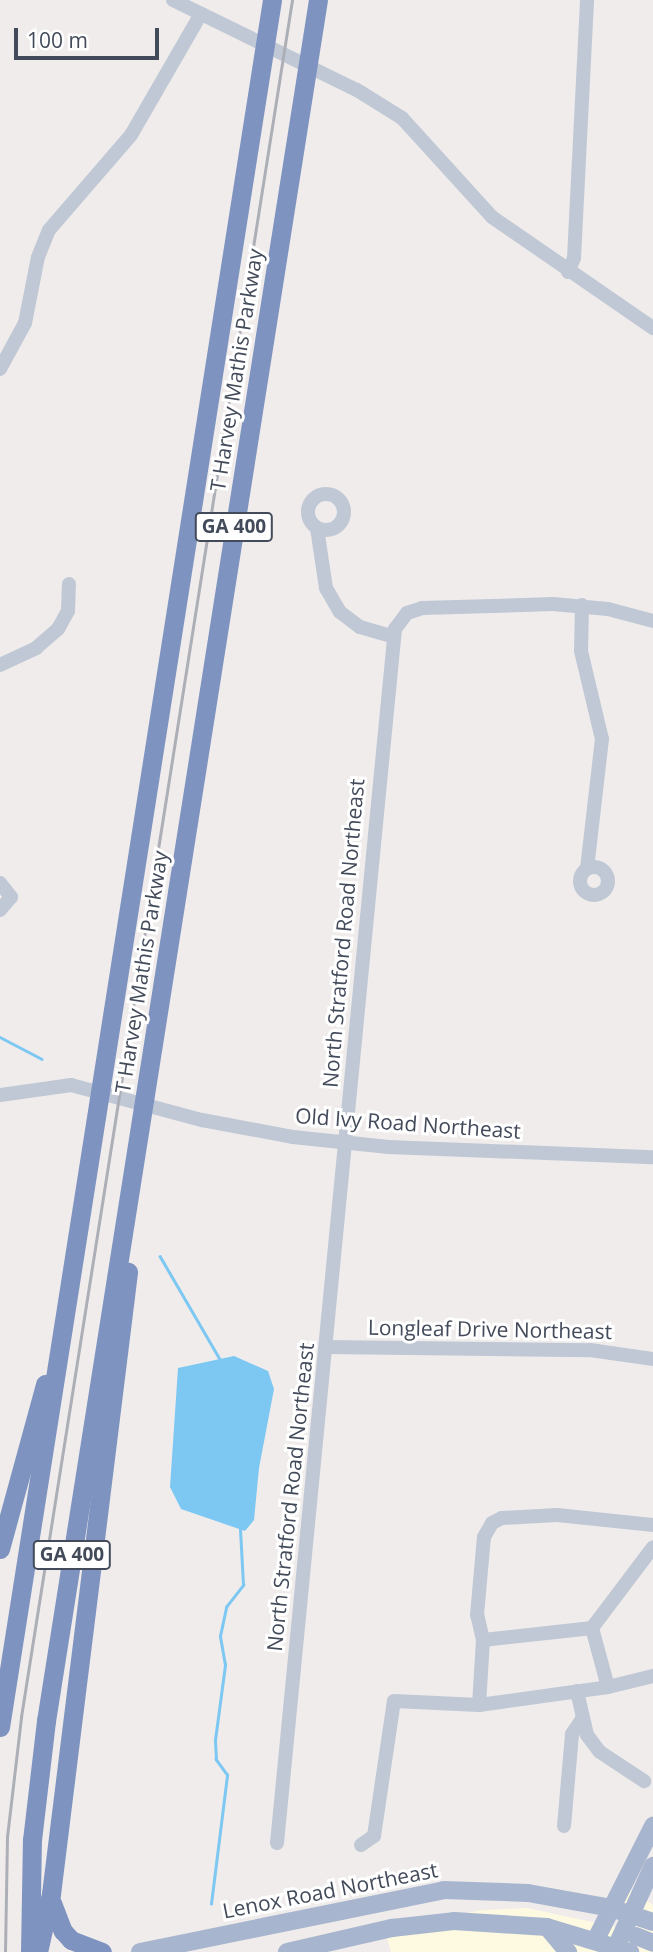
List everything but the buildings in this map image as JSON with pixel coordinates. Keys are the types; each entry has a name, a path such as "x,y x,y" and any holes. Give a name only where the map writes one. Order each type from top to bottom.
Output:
{"highway":[{"name":"T Harvey Mathis Parkway","path":"0,1727 272,0"},
{"name":"T Harvey Mathis Parkway","path":"30,1952 37,1785 318,0"},
{"path":"38,1952 47,1927 123,1333 135,1159"},
{"path":"0,1549 26,1446 61,1341"},
{"path":"51,1894 62,1931 78,1943 102,1952"}],"main road":[{"path":"593,1945 653,1826"},
{"path":"287,1952 418,1924 547,1927 593,1945 630,1945 632,1914 653,1866"},
{"name":"Lenox Road Northeast","path":"140,1952 444,1890 528,1893 611,1908 653,1922"},
{"path":"547,1927 568,1952"}],"street":[{"path":"173,0 357,90 402,118 492,217 568,272 653,328"},
{"path":"568,272 574,258 587,0"},
{"path":"0,369 25,323 38,257 49,230 131,135 201,14"},
{"path":"317,528 326,588 340,612 360,627 394,637 400,620 422,608 582,605 653,621"},
{"path":"0,665 36,648 58,629 68,611 69,584"},
{"path":"582,605 581,651 602,739 587,869"},
{"name":"North Stratford Road Northeast","path":"277,1843 394,637"},
{"path":"0,883 11,897 0,910"},
{"name":"Old Ivy Road Northeast","path":"0,1095 54,1085 90,1088 225,1126 345,1143 653,1157"},
{"name":"Longleaf Drive Northeast","path":"326,1347 590,1350 653,1359"},
{"path":"479,1705 483,1640 477,1615 484,1537 492,1523 502,1518 557,1515 653,1525"},
{"path":"483,1640 592,1628 653,1547"},
{"path":"592,1628 608,1687"},
{"path":"360,1846 374,1836 394,1701 479,1705 608,1687 653,1676"},
{"path":"577,1691 582,1719 600,1752 643,1781"},
{"path":"564,1826 572,1734 582,1719"}],"shaded area":[{"path":"629,1889 653,1905 653,1952 391,1952 383,1926 484,1910 527,1908 616,1927"}],"water":[{"path":"234,1356 268,1371 274,1389 259,1468 254,1520 245,1531 181,1509 170,1487 178,1368"}],"waterway":[{"path":"0,1037 42,1059"},
{"path":"160,1256 220,1359"},
{"path":"211,1904 227,1775 216,1760 215,1740 225,1665 220,1636 226,1607 243,1585 240,1530"}],"railway":[{"path":"5,1952 7,1837 21,1717 292,0"}]}
